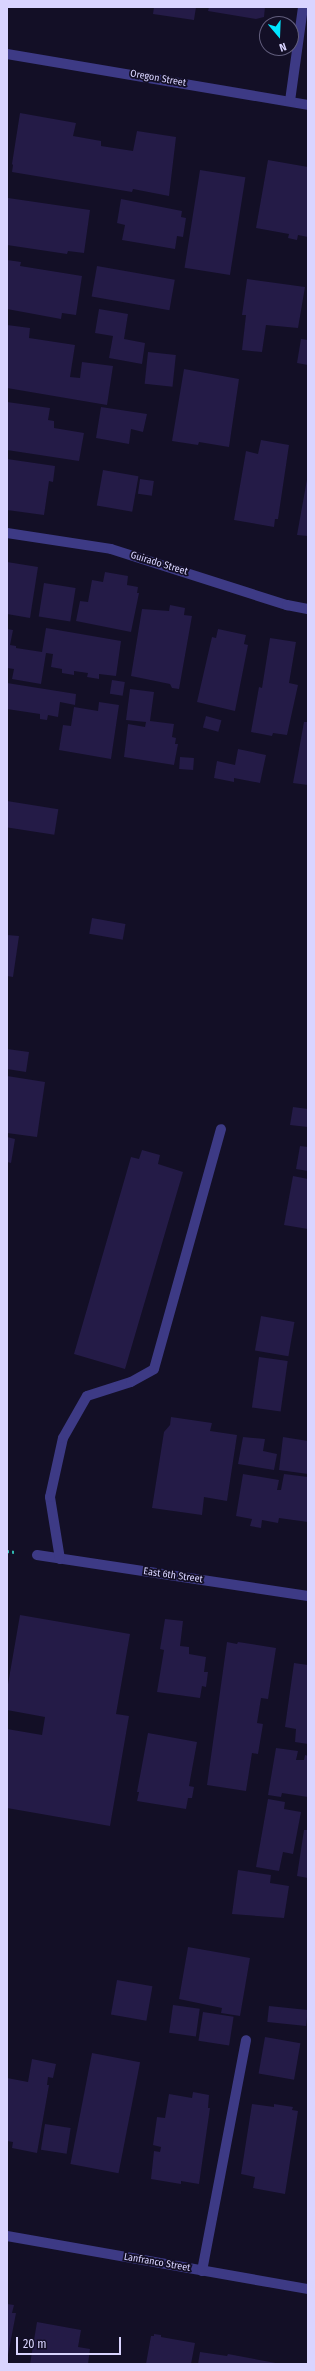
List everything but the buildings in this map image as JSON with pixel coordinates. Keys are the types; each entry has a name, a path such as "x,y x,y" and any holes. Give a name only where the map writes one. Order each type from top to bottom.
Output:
{"street":[{"path":"290,102 303,7"},
{"name":"Oregon Street","path":"7,54 308,105"},
{"name":"Guirado Street","path":"7,533 111,549 287,604 308,609"},
{"path":"60,1559 50,1497 63,1438 87,1396 131,1382 154,1369 221,1129"},
{"name":"East 6th Street","path":"37,1556 308,1596"},
{"path":"202,2271 246,2040"},
{"name":"Lanfranco Street","path":"7,2236 308,2289"}]}
